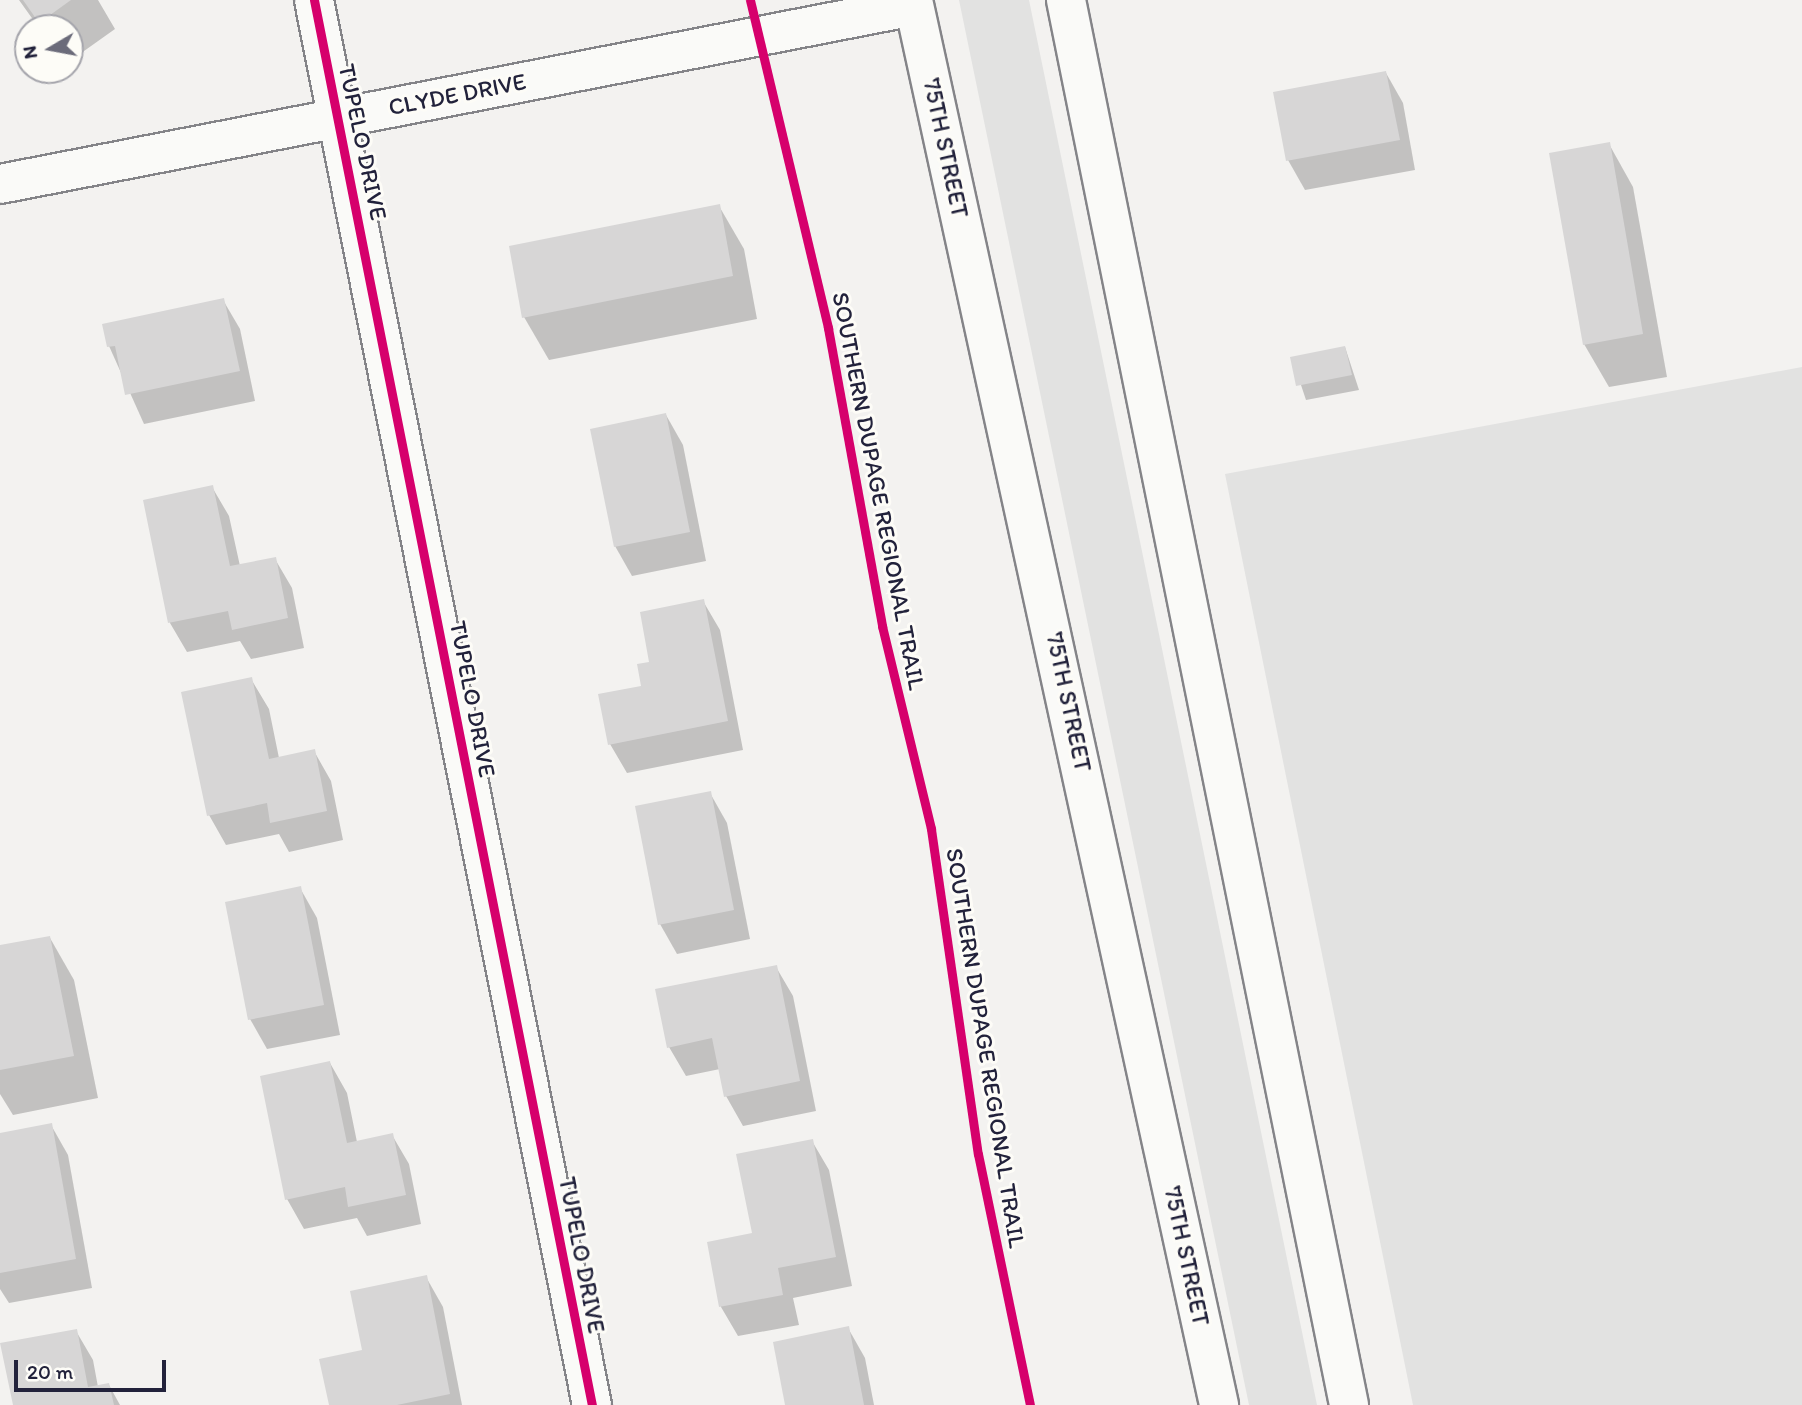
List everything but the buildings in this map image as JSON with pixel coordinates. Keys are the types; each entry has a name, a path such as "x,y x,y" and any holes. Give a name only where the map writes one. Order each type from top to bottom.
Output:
{"main road":[{"name":"TUPELO DRIVE","path":"314,0 592,1405"},
{"path":"1066,0 1349,1405"},
{"name":"CLYDE DRIVE","path":"0,184 914,3"},
{"name":"75TH STREET","path":"914,3 1219,1405"}],"shaded area":[{"path":"959,0 1029,0 1317,1405 1249,1405"},
{"path":"1802,367 1802,1405 1413,1405 1225,474"}],"cycle path":[{"path":"314,0 592,1405"},
{"name":"SOUTHERN DUPAGE REGIONAL TRAIL","path":"750,0 828,328 882,626 931,829 978,1154 1030,1405"}]}
